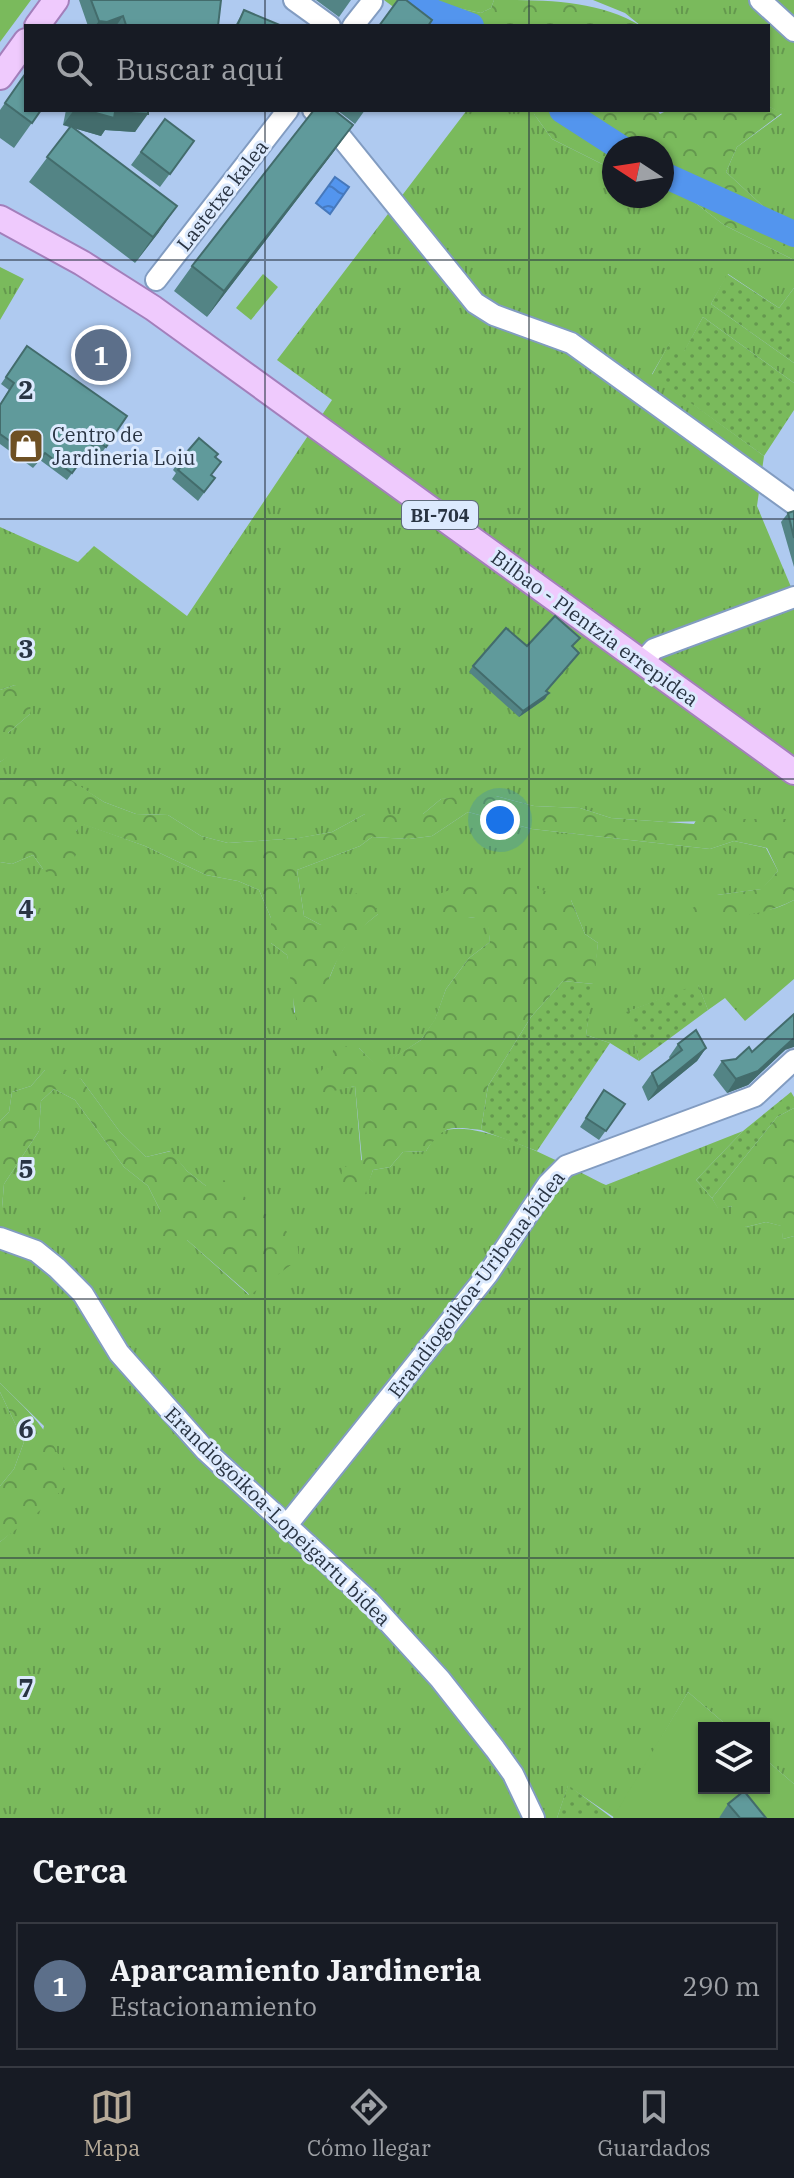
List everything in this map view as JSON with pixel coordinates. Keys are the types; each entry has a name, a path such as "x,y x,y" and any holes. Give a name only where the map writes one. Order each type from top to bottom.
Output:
{"main road":[{"path":"38,24 56,0"},
{"path":"0,77 24,44"},
{"name":"Bilbao - Plentzia errepidea","path":"0,218 82,263 196,338 794,772"}],"street":[{"path":"294,0 327,24"},
{"path":"760,0 794,31"},
{"path":"355,24 372,2"},
{"name":"Lastetxe kalea","path":"156,280 286,112"},
{"path":"316,112 328,121 475,303 494,315 571,343 794,504"},
{"path":"642,662 654,649 794,597"},
{"name":"Erandiogoikoa-Uribena bidea","path":"287,1525 480,1284 548,1184 566,1166 755,1096 794,1060"},
{"name":"Erandiogoikoa-Lopeigartu bidea","path":"0,1238 36,1251 74,1285 96,1312 119,1353 206,1451 369,1601 440,1679 513,1774 534,1818"}],"green space":[{"path":"0,0 31,0 0,42"},
{"path":"384,0 494,0 491,8 481,13 448,6 434,24 416,24"},
{"path":"494,0 571,3 607,11 637,24 475,24 448,6 481,13 491,8"},
{"path":"593,0 794,0 794,221 765,208 726,172 737,147 782,114 770,107 770,24 639,24 625,13"},
{"path":"770,107 782,113 737,147 726,172 765,208 794,221 794,260 724,225 685,195 674,192 674,136 602,136 602,164 552,139 534,114 770,112"},
{"path":"465,112 534,112 552,139 602,164 602,208 674,208 674,192 685,195 724,225 794,260 794,288 779,308 728,274 711,304 794,363 794,383 703,317 684,352 670,343 652,374 764,456 757,506 794,594 794,819 666,822 611,818 580,808 534,806 496,796 441,799 423,814 365,814 332,832 299,838 228,843 201,836 168,815 136,814 104,802 71,781 0,782 0,762 8,756 8,733 30,714 15,685 0,690 0,527 78,562 94,546 187,616 332,400 277,360"},
{"path":"0,267 24,279 0,320"},
{"path":"263,274 278,287 251,320 236,308"},
{"path":"727,274 779,308 794,288 794,363 711,304"},
{"path":"703,317 794,383 794,410 764,456 652,375 670,342 684,351"},
{"path":"15,685 31,694 30,714 8,733 8,757 0,762 0,690"},
{"path":"71,780 104,802 136,814 168,815 201,836 228,843 332,832 365,814 423,814 441,799 471,795 496,796 534,806 580,808 611,818 694,824 702,810 722,809 739,819 794,819 794,900 766,911 738,916 679,915 717,895 761,889 778,871 767,848 734,841 710,849 532,829 468,812 432,836 409,839 372,837 360,846 297,870 304,916 321,925 335,900 368,890 378,914 355,935 338,959 329,979 338,992 321,1018 297,1026 287,955 271,943 271,918 259,890 238,881 206,875 145,846 82,824 76,831 76,855 58,882 33,855 12,864 0,862 0,782"},
{"path":"468,812 532,829 710,849 734,841 766,848 778,871 762,889 717,895 755,910 772,909 794,900 794,979 745,1021 725,998 708,1010 698,985 627,1012 639,1061 610,1043 586,1035 598,943 585,934 571,900 468,918 488,918 490,942 469,958 446,989 435,1020 421,1040 378,1068 359,1048 338,1089 355,1086 364,1193 373,1170 390,1167 403,1152 426,1151 439,1133 457,1129 477,1131 524,1146 606,1185 743,1131 696,1180 718,1208 733,1206 746,1227 766,1222 782,1226 783,1239 794,1236 794,1784 770,1763 770,1722 723,1722 688,1692 615,1818 568,1786 557,1818 0,1818 0,1542 21,1524 44,1426 0,1383 0,1208 4,1184 39,1131 41,1101 54,1089 75,1100 124,1167 148,1186 161,1212 187,1240 249,1295 206,1186 187,1171 170,1151 146,1157 120,1132 81,1079 45,1070 31,1086 12,1092 9,1112 0,1121 0,862 12,864 33,855 43,869 76,855 76,831 81,823 145,846 206,875 238,881 259,890 271,918 271,943 287,955 293,981 294,1013 329,979 338,957 353,934 378,914 321,925 304,916 297,870 360,846 372,837 409,839 432,836"},
{"path":"493,879 530,886 571,900 585,934 598,943 594,984 563,981 531,1017 488,1086 481,1130 449,1129 438,1136 426,1151 403,1152 390,1167 373,1170 365,1194 341,1189 342,1168 362,1160 355,1086 321,1094 309,1083 331,1061 334,1045 359,1048 378,1067 421,1040 435,1019 446,989 469,958 490,942 487,919 441,915 431,897 463,885"},
{"path":"563,981 594,984 586,1035 610,1043 537,1151 481,1130 488,1086 531,1017"},
{"path":"698,984 708,1010 639,1061 626,1012"},
{"path":"61,1067 81,1079 120,1132 146,1157 171,1151 187,1171 206,1186 224,1180 297,1240 299,1259 250,1295 187,1240 176,1249 161,1239 161,1212 148,1186 124,1167 75,1100 54,1089 41,1101 39,1131 4,1184 0,1208 0,1121 9,1112 12,1092 31,1086 45,1070"},
{"path":"791,1092 794,1108 777,1117 712,1198 696,1180 743,1131"},
{"path":"794,1108 794,1236 783,1239 781,1226 766,1222 746,1227 733,1220 732,1206 718,1209 712,1198 777,1117"},
{"path":"0,1383 42,1427 69,1481 52,1501 0,1542 0,1486 14,1469 24,1442 0,1392"},
{"path":"0,1392 24,1442 14,1469 0,1486"},
{"path":"688,1692 723,1722 698,1722 698,1794 770,1794 770,1763 794,1784 794,1818 745,1818 734,1805 719,1818 613,1818"},
{"path":"568,1785 612,1818 557,1818"}],"water":[{"path":"335,177 349,187 330,214 316,203"}],"building":[{"path":"91,0 221,0 218,24 126,24 123,16 107,22 99,21"},
{"path":"398,0 406,0 432,20 429,24 380,24"},
{"path":"244,10 277,24 238,24"},
{"path":"24,76 24,112 40,112 32,123 5,103"},
{"path":"92,112 115,112 114,118"},
{"path":"312,112 337,112 353,125 224,291 192,266"},
{"path":"165,119 194,141 170,174 141,152"},
{"path":"71,126 177,206 153,237 47,157"},
{"path":"27,346 127,416 106,447 96,440 72,473 45,453 38,461 0,434 0,405 14,383 6,377"},
{"path":"199,438 218,454 215,457 221,462 211,475 215,478 204,492 178,470 183,464 179,461"},
{"path":"794,511 794,538 788,513"},
{"path":"555,616 580,638 572,646 579,653 546,691 549,693 523,711 473,666 506,628 527,646"},
{"path":"794,1014 794,1038 758,1071 736,1079 722,1061 736,1059 749,1047 752,1052"},
{"path":"696,1030 706,1048 658,1087 652,1073 682,1050 678,1044"},
{"path":"604,1090 625,1104 606,1131 586,1118"},
{"path":"740,1794 746,1794 766,1818 740,1818 728,1804"}],"waterway":[{"path":"410,0 417,6 466,24"},
{"path":"565,112 602,136"},
{"path":"674,179 794,234"}],"place":[{"name":"Aparcamiento Jardineria","path":"101,355"},
{"name":"Centro de Jardineria Loiu","path":"26,446"}]}
